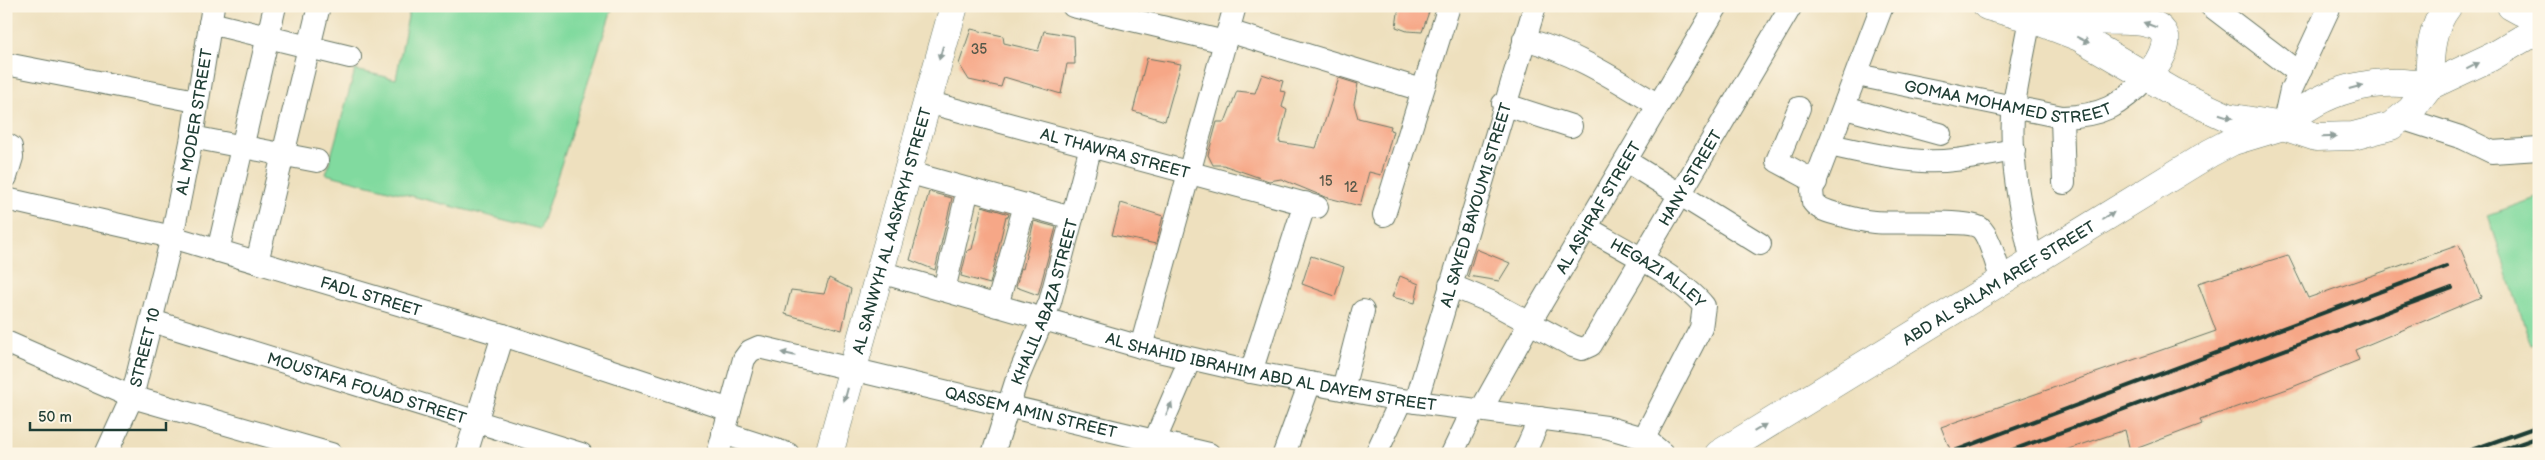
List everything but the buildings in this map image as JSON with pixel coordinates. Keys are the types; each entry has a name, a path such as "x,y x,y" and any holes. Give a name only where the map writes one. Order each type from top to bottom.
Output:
{"main road":[{"name":"AL SANWYH AL AASKRYH STREET","path":"830,454 954,6"},
{"path":"1988,6 2119,22 2148,23 2156,26 2162,32 2166,49 2163,57 2147,77"},
{"path":"2429,86 2433,34 2438,21 2448,6"},
{"path":"2511,6 2522,12 2539,14"},
{"path":"2038,12 2191,101 2227,117 2283,126 2316,137 2353,136 2391,126 2411,110 2429,86 2491,57 2539,29"},
{"path":"2283,126 2307,106 2332,94 2381,82 2429,86"},
{"name":"ABD AL SALAM AREF STREET","path":"1719,454 2210,153 2241,138 2283,126"}],"street":[{"path":"218,251 275,6"},
{"path":"257,262 319,6"},
{"path":"1073,6 1227,36 1422,90"},
{"path":"1141,347 1235,6"},
{"path":"1384,215 1449,6"},
{"name":"AL SAYED BAYOUMI STREET","path":"1376,454 1408,401 1450,285 1534,6"},
{"name":"AL ASHRAF STREET","path":"1452,454 1587,228 1716,6"},
{"name":"HANY STREET","path":"1529,324 1577,348 1587,348 1597,338 1790,6"},
{"path":"1882,6 1811,196 1817,207 1897,233 1968,222 1979,226 1985,232 2002,281"},
{"path":"2211,6 2299,73"},
{"path":"2283,126 2291,90 2330,6"},
{"path":"2032,262 2021,210 2014,150 2014,106 2038,12"},
{"path":"212,14 268,37 350,56"},
{"name":"AL MODER STREET","path":"172,237 192,137 196,101 212,14"},
{"path":"1524,39 1546,44 1587,62 1658,105"},
{"path":"6,64 196,101"},
{"name":"GOMAA MOHAMED STREET","path":"1857,75 2062,117 2084,116 2107,110 2122,102 2147,77"},
{"name":"AL THAWRA STREET","path":"927,102 1311,205 1251,372"},
{"path":"1503,104 1571,126"},
{"path":"1799,108 1773,168 1816,182"},
{"path":"1845,108 1940,134"},
{"path":"2062,117 2064,183"},
{"path":"2402,118 2463,138 2492,152 2539,149"},
{"path":"192,137 317,161"},
{"path":"6,144 11,147 12,157 6,177"},
{"path":"1830,145 1865,154 1923,161 1948,160 2014,150"},
{"name":"KHALIL ABAZA STREET","path":"993,454 1016,382 1044,319 1091,146"},
{"path":"1626,161 1760,244"},
{"path":"907,172 1072,218"},
{"path":"944,290 968,189"},
{"name":"FADL STREET","path":"6,199 172,237 503,335 730,410"},
{"path":"997,306 1024,204"},
{"name":"HEGAZI ALLEY","path":"1587,228 1643,260 1696,296 1704,306 1701,328 1644,438"},
{"name":"STREET 10","path":"106,454 132,397 172,237"},
{"name":"AL SHAHID IBRAHIM ABD AL DAYEM STREET","path":"880,272 1141,347 1190,359 1408,401 1606,427 1644,438 1663,454"},
{"path":"1450,285 1491,302 1529,324"},
{"path":"1343,389 1363,311"},
{"name":"MOUSTAFA FOUAD STREET","path":"152,321 476,421 539,447 581,454"},
{"path":"466,454 503,335"},
{"path":"6,342 132,397 332,454"},
{"name":"QASSEM AMIN STREET","path":"730,410 744,359 750,351 758,347 1007,406 1152,447 1209,454"},
{"path":"1152,447 1190,359"},
{"path":"1284,454 1310,383"},
{"path":"730,410 721,443 788,454"},
{"path":"1524,454 1540,418"}],"green space":[{"path":"410,6 613,6 540,229 326,174 355,70 396,79"},
{"path":"2539,197 2539,343 2531,345 2488,215"}],"railway":[{"path":"1946,454 2446,267"},
{"path":"2002,454 2452,288"},
{"path":"2460,454 2539,426"},
{"path":"2491,454 2539,437"},
{"path":"2522,454 2539,448"}]}
